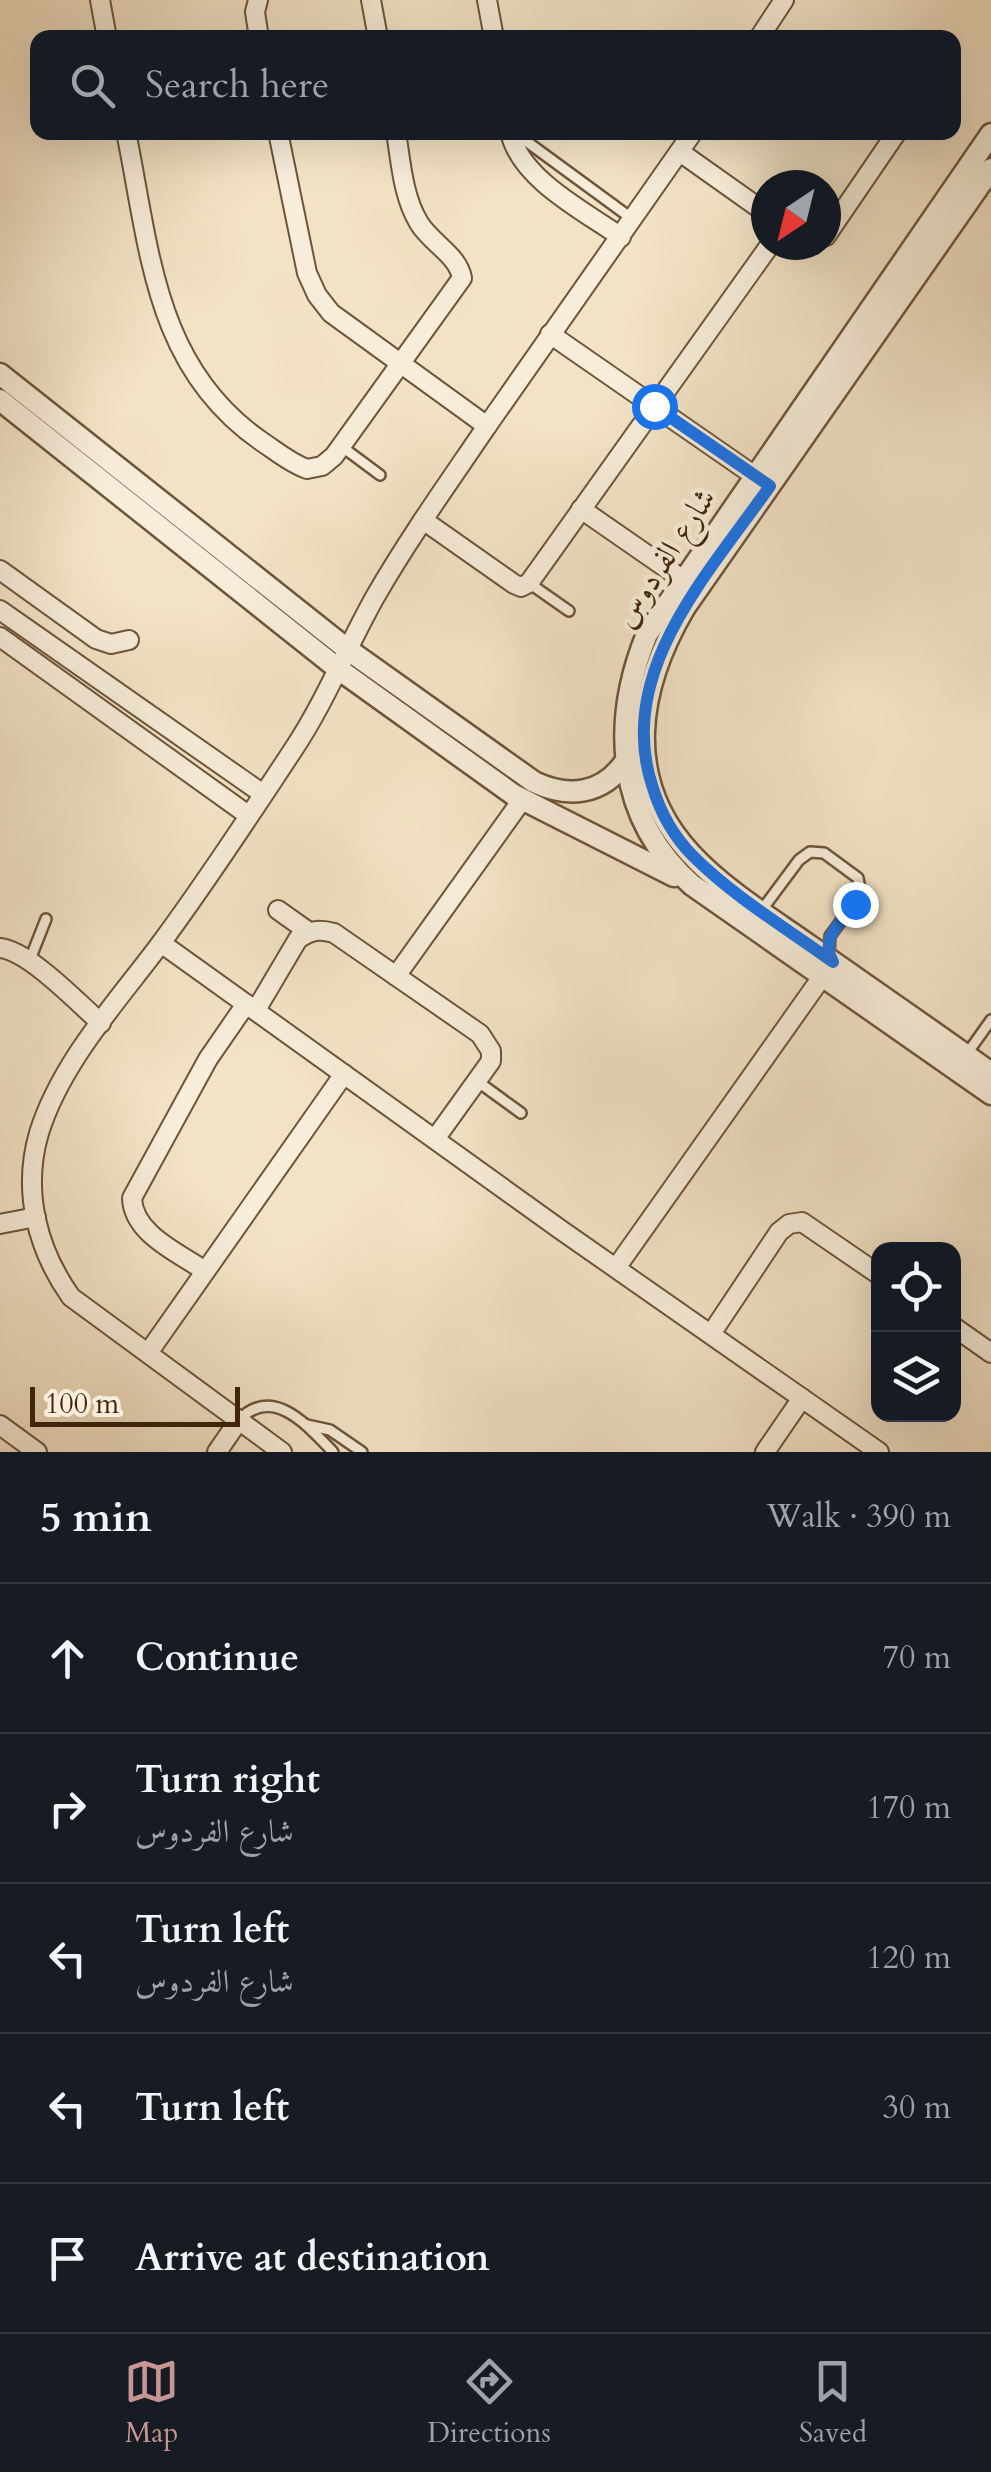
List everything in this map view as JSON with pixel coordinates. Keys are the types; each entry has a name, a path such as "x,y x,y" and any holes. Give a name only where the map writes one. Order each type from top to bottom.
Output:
{"street":[{"path":"100,0 106,30"},
{"path":"258,0 259,30"},
{"path":"371,0 377,30"},
{"path":"487,0 493,30"},
{"path":"764,30 784,0"},
{"name":"شارع الفردوس","path":"991,134 762,480 685,606 665,641 645,706 643,739 647,770 671,830 712,874 991,1094"},
{"path":"128,140 160,300 185,358 232,421 307,469 322,466 341,446 462,278 459,266 420,226 411,206 398,140"},
{"path":"280,140 306,274 317,295 331,313 487,426"},
{"path":"513,140 526,167 621,238"},
{"path":"282,1452 71,1297 51,1269 36,1217 32,1174 38,1137 49,1104 68,1070 161,943 296,745 423,520 688,140"},
{"path":"841,214 892,140"},
{"path":"680,152 751,203"},
{"name":"شارع الفردوس","path":"991,170 762,480 682,579 647,634 633,668 625,705 626,762 642,817 670,866 692,885 991,1072"},
{"path":"423,520 514,584 529,583 759,260"},
{"path":"550,334 762,480"},
{"path":"0,374 347,649 534,782 570,793 593,789 612,778 626,762"},
{"path":"0,400 338,668 522,800 692,885"},
{"path":"581,509 682,579"},
{"path":"0,570 96,639 110,644 128,640"},
{"path":"0,610 262,794"},
{"path":"0,637 248,815"},
{"path":"396,976 522,800"},
{"path":"278,910 309,932"},
{"path":"206,1271 138,1224 132,1212 132,1198 208,1059 251,1007 291,949 309,932 334,932 488,1041 491,1061 435,1140"},
{"path":"161,943 879,1452"},
{"path":"0,948 9,949 29,962 102,1023"},
{"path":"616,1268 828,969"},
{"path":"148,1354 344,1074"},
{"path":"0,1224 36,1217"},
{"path":"711,1334 779,1232 789,1224 802,1222 871,1269"},
{"path":"961,1332 991,1353"},
{"path":"764,1452 802,1398"},
{"path":"217,1452 239,1420"},
{"path":"0,1425 37,1452"}],"lane":[{"path":"523,140 633,220"},
{"path":"341,446 380,476"},
{"path":"529,583 569,611"},
{"path":"761,911 799,860 810,852 824,853 858,878 862,894 830,936 828,969"},
{"path":"29,962 46,918"},
{"path":"966,1055 991,1020"},
{"path":"478,1081 521,1113"},
{"path":"239,1420 252,1406 267,1404 307,1424 330,1430 362,1452"},
{"path":"307,1424 334,1452"}],"route":[{"path":"654,406 770,486 685,606 653,672 643,739 656,799 671,830 712,874 833,962 828,951 830,936 855,904"}]}
